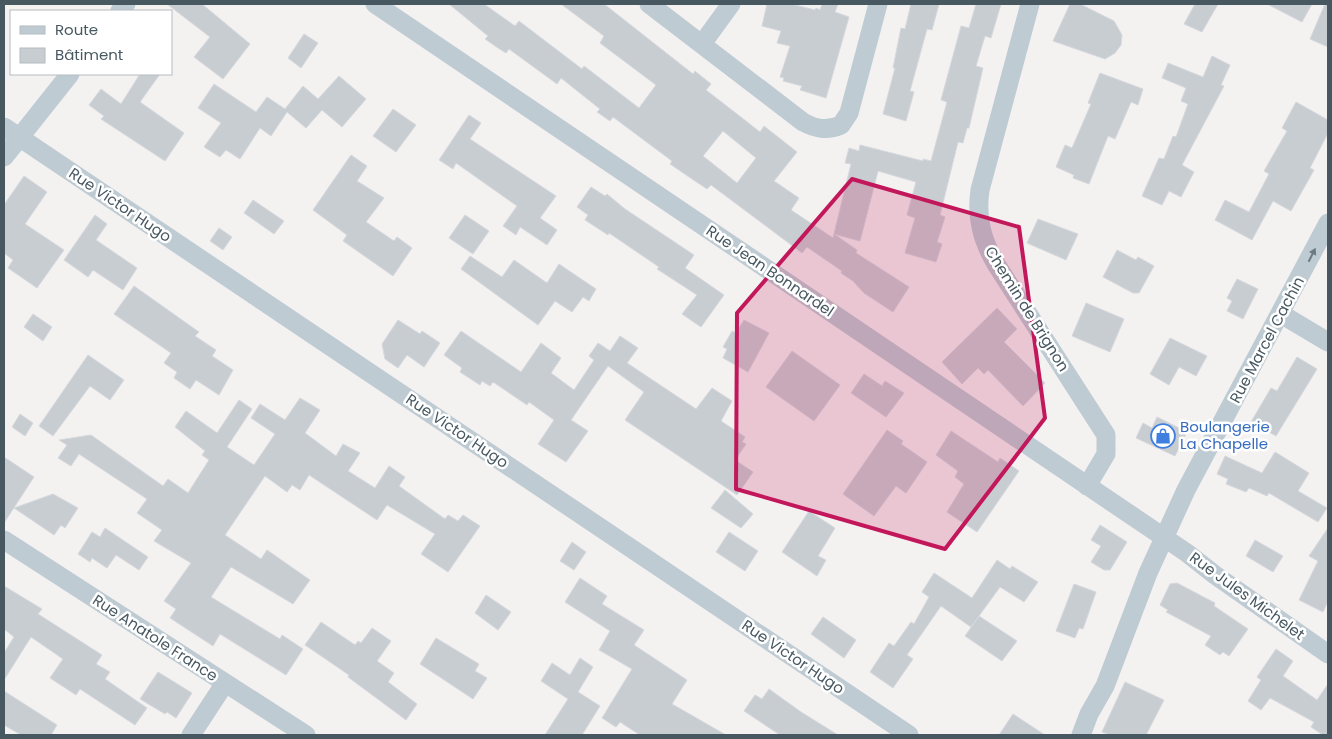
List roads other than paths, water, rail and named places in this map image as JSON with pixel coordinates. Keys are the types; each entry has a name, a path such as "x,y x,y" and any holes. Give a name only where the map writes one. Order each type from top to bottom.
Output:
{"street":[{"name":"Rue Jean Bonnardel","path":"375,4 1165,538"},
{"path":"649,4 803,122 819,129 835,128 846,122 878,4"},
{"path":"702,44 731,4"},
{"name":"Chemin de Brignon","path":"1030,4 980,190 979,217 985,242 990,253 1106,435 1106,454 1088,486"},
{"path":"4,157 69,75"},
{"name":"Rue Victor Hugo","path":"4,127 909,735"},
{"name":"Rue Marcel Cachin","path":"1081,735 1090,714 1106,686 1148,573 1186,490 1328,224"},
{"path":"1281,314 1328,342"},
{"name":"Rue Jules Michelet","path":"1165,538 1328,654"},
{"name":"Rue Anatole France","path":"4,540 306,735"},
{"path":"191,735 225,683"}],"place":[{"name":"Boulangerie La Chapelle","path":"1163,436"}]}
